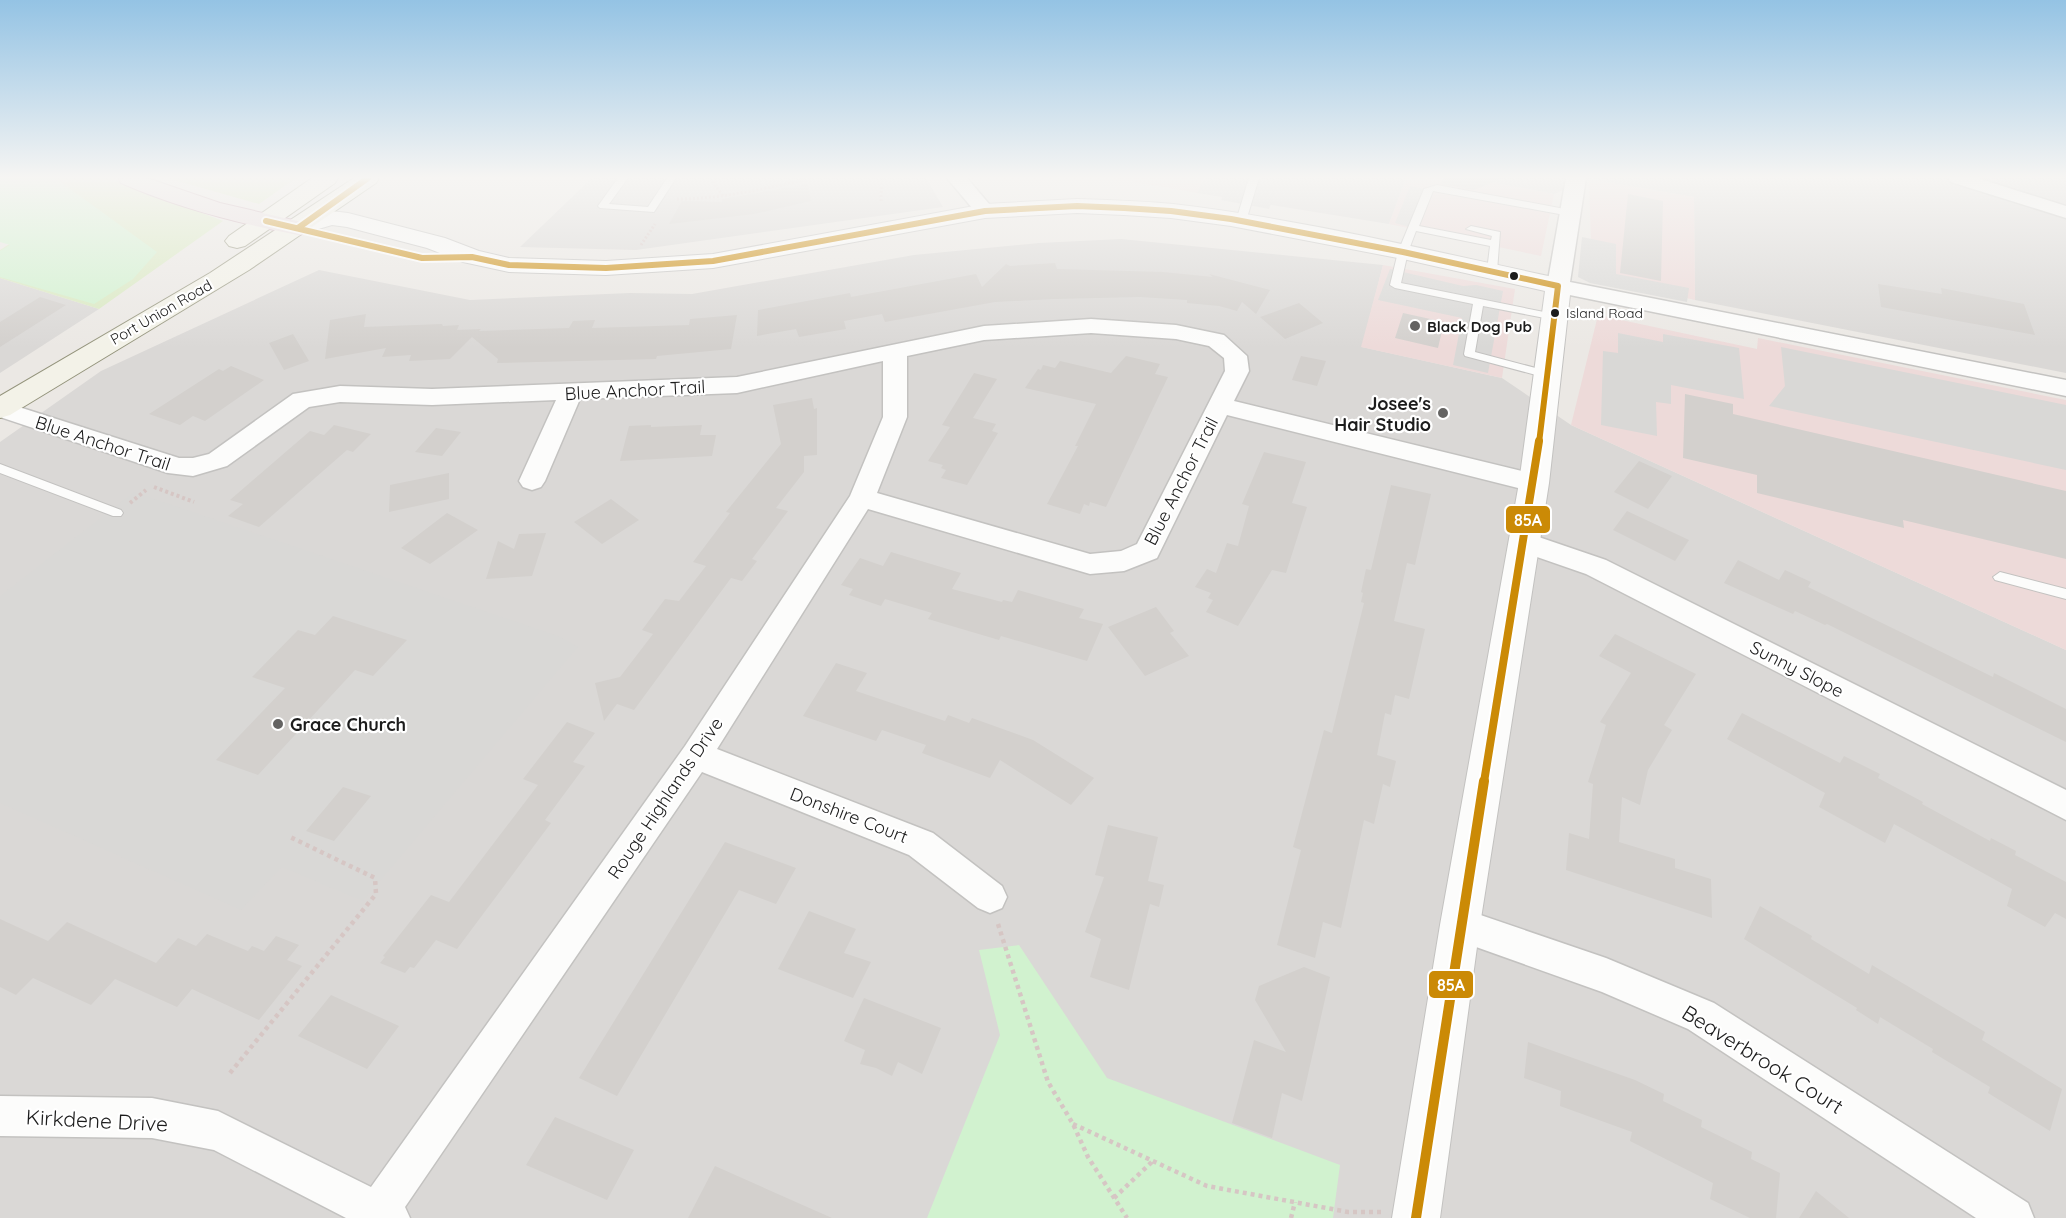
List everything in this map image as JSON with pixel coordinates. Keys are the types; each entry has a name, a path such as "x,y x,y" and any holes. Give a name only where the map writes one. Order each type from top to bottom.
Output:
{"main road":[{"name":"Port Union Road","path":"72,363 149,303 246,235"},
{"name":"Port Union Road","path":"1,409 72,363 195,293 287,235"}],"street":[{"path":"326,235 422,258 472,257 509,265 606,268 713,261 855,235"},
{"path":"1313,235 2066,388"},
{"path":"1416,1218 1460,925 1534,483 1566,235"},
{"name":"Blue Anchor Trail","path":"1,409 177,467 190,468 218,460 302,400 340,394 432,397 737,385 984,333 1091,327 1176,332 1216,340 1235,356 1237,371 1148,551 1124,561 1090,564 862,498"},
{"name":"Rouge Highlands Drive","path":"381,1216 413,1159 696,755 862,498 895,417 895,353"},
{"path":"532,481 571,393"},
{"name":"Blue Anchor Trail","path":"1220,405 1534,483"},
{"name":"Sunny Slope","path":"1524,542 1596,567 2066,806"},
{"name":"Donshire Court","path":"696,755 921,844 990,897"},
{"name":"Beaverbrook Court","path":"1460,925 1606,976 1701,1016 2013,1218"},
{"name":"Kirkdene Drive","path":"0,1116 152,1118 218,1131 381,1216"}],"lane":[{"path":"1413,235 1403,252 1395,285 1555,316"},
{"path":"1481,235 1497,239"},
{"path":"1489,235 1497,239"},
{"path":"1492,271 1497,239"},
{"path":"1479,302 1469,354 1547,374"},
{"path":"0,468 117,513"},
{"path":"2000,577 2066,594"}],"path":[{"path":"154,487 194,502"},
{"path":"230,1073 376,894 375,878 290,837"},
{"path":"990,897 1048,1082 1073,1124 1088,1156 1127,1218"},
{"path":"1073,1124 1207,1186 1348,1212"},
{"path":"1114,1198 1153,1161"},
{"path":"1292,1218 1295,1202"}],"shaded area":[{"path":"533,235 744,235 636,250 520,247"},
{"path":"1440,235 1545,235 1541,256"},
{"path":"1591,235 1694,235 1695,300 1592,276"},
{"path":"1694,235 2066,235 2066,373 1695,300"},
{"path":"1582,237 1616,244 1616,274 1689,288 1687,302 1590,283 1578,277"},
{"path":"1121,239 1383,265 1362,347 1502,378 1571,425 2066,650 2066,1218 0,1218 0,442 101,371 319,270 470,300 630,293 692,294 914,255 1039,243"},
{"path":"1383,265 1515,289 1502,378 1361,347"},
{"path":"1390,269 1463,286 1476,285 1503,291 1488,373 1453,365 1462,318 1378,300"},
{"path":"0,278 99,309 0,373"},
{"path":"1598,315 1757,349 1758,338 2066,400 2066,650 1571,425"},
{"path":"1618,333 1663,342 1663,334 1739,348 1744,399 1671,385 1671,404 1656,402 1657,436 1601,425 1603,351 1618,353"},
{"path":"1781,347 2066,405 2066,470 1769,406 1785,386"},
{"path":"134,492 561,637 578,647 363,901 282,867 241,910 0,803 0,596"}],"green space":[{"path":"0,235 133,235 157,252 133,279 94,304 0,277 0,251 10,245 0,242"},
{"path":"10,235 203,235 99,309 0,278 0,250 11,243"},
{"path":"1019,945 1107,1078 1340,1165 1333,1218 927,1218 1000,1035 979,950"}],"building":[{"path":"1624,235 1662,235 1661,281 1620,273"},
{"path":"1055,263 1057,269 1163,272 1213,277 1209,274 1270,290 1256,314 1242,302 1237,311 1219,306 1187,303 1187,300 1140,297 1054,299 995,302 885,322 882,314 844,321 846,329 799,337 796,329 757,336 758,310 850,293 851,297 976,274 982,287 1006,264 1010,266"},
{"path":"1878,284 1942,294 1941,288 2024,304 2035,335 1881,307"},
{"path":"40,297 66,305 0,347 0,322"},
{"path":"1299,303 1323,323 1285,339 1260,317"},
{"path":"1403,313 1444,322 1438,348 1395,338"},
{"path":"366,314 364,327 442,324 443,326 459,325 457,330 481,329 479,331 569,328 573,321 595,320 592,328 689,325 690,319 737,315 731,349 657,356 656,359 497,363 498,359 472,337 450,359 409,361 411,355 382,357 386,348 325,359 330,320"},
{"path":"293,334 309,361 284,370 269,343"},
{"path":"1126,356 1160,364 1155,374 1168,377 1106,507 1090,502 1089,506 1084,504 1080,514 1047,504 1078,446 1075,446 1096,404 1025,388 1043,365 1055,368 1060,361 1111,373"},
{"path":"1301,356 1326,361 1317,386 1292,380"},
{"path":"231,366 264,380 205,421 193,416 180,425 149,414 219,369 223,371"},
{"path":"974,373 997,379 973,418 996,424 992,431 998,433 967,485 941,478 946,470 941,468 943,465 928,461 950,427 942,425"},
{"path":"1685,394 1733,404 1733,414 2066,491 2066,559 1903,520 1904,528 1757,493 1757,475 1683,458"},
{"path":"812,398 814,409 817,408 817,455 804,456 804,472 776,508 788,511 752,559 757,561 742,581 731,578 634,710 617,704 604,721 595,683 620,677 653,634 642,630 665,599 679,601 706,566 693,562 730,513 726,512 781,444 773,405"},
{"path":"334,425 371,434 353,452 347,450 259,527 228,516 243,504 230,500 310,431 324,435"},
{"path":"651,425 651,427 702,425 700,435 716,435 712,456 620,461 629,426"},
{"path":"436,428 461,432 442,456 415,452"},
{"path":"1264,452 1306,462 1292,503 1307,507 1286,573 1272,570 1238,626 1206,612 1213,600 1208,598 1211,593 1195,587 1207,569 1216,573 1227,543 1238,546 1249,506 1242,504"},
{"path":"1639,461 1672,476 1648,509 1614,492"},
{"path":"449,473 449,499 389,512 390,485"},
{"path":"1391,485 1431,494 1415,565 1407,563 1394,621 1425,629 1409,699 1395,695 1391,715 1385,713 1377,755 1396,761 1390,787 1383,784 1374,824 1364,820 1341,928 1323,922 1315,958 1277,945 1301,850 1293,847 1324,730 1332,733 1364,603 1361,602 1363,593 1361,592 1366,569 1371,570"},
{"path":"611,499 639,520 602,544 574,522"},
{"path":"1627,511 1689,540 1675,561 1613,530"},
{"path":"447,513 478,530 430,564 401,548"},
{"path":"546,533 532,576 486,579 498,541 514,549 519,534"},
{"path":"891,552 961,573 952,589 1002,602 1003,600 1012,602 1018,590 1084,609 1079,618 1103,624 1087,661 1001,636 999,640 928,619 932,613 885,599 881,606 849,595 853,589 841,585 860,558 883,566"},
{"path":"1738,560 1779,580 1785,570 1811,582 1808,587 1993,677 1994,673 2066,709 2066,742 1827,624 1795,611 1793,614 1724,583"},
{"path":"1156,607 1174,631 1170,633 1189,656 1145,676 1108,627"},
{"name":"Grace Church","path":"333,616 407,640 373,676 355,670 258,775 216,760 285,688 252,677 298,630 315,635"},
{"path":"1615,634 1696,674 1664,725 1672,730 1648,770 1640,805 1622,797 1619,842 1675,859 1675,868 1711,879 1712,918 1566,870 1569,833 1589,839 1593,784 1588,782 1606,725 1600,722 1631,673 1599,656"},
{"path":"836,663 867,673 856,691 945,721 948,715 969,723 972,718 1033,740 1094,778 1071,805 1000,760 990,778 922,753 926,745 882,730 876,741 803,716"},
{"path":"1742,713 1840,763 1844,756 1880,774 1878,778 1923,802 1922,804 1990,841 1991,838 2016,851 2015,855 2066,882 2066,919 2055,913 2045,927 2007,906 2012,889 1894,824 1885,843 1819,807 1825,793 1727,739"},
{"path":"567,722 595,733 573,762 585,766 545,820 551,823 457,949 436,940 414,968 410,967 405,973 380,963 431,895 449,902 538,785 523,779"},
{"path":"343,787 371,796 334,841 306,831"},
{"path":"1108,825 1158,837 1148,881 1164,885 1159,907 1150,904 1129,990 1090,977 1101,939 1085,932 1104,877 1095,875"},
{"path":"725,842 796,868 776,904 739,890 617,1096 579,1078"},
{"path":"1760,906 1812,936 1811,939 1869,974 1872,965 1985,1032 1982,1040 2062,1089 2050,1131 1988,1093 1990,1087 1932,1052 1933,1049 1880,1017 1878,1024 1856,1010 1857,1008 1744,939"},
{"path":"809,911 856,929 844,953 871,962 853,998 778,969"},
{"path":"0,919 48,941 67,922 156,963 178,938 196,946 207,934 248,951 252,946 264,951 276,936 299,945 287,960 302,966 259,1020 192,989 177,1007 115,979 91,1005 33,978 16,995 0,987"},
{"path":"1304,967 1330,977 1302,1101 1282,1093 1272,1138 1232,1123 1254,1040 1286,1052 1255,1000 1259,986"},
{"path":"331,995 399,1026 367,1069 298,1036"},
{"path":"864,998 941,1028 922,1074 898,1062 892,1076 876,1068 860,1064 865,1050 844,1041"},
{"path":"1528,1042 1635,1080 1664,1094 1663,1101 1702,1120 1701,1127 1752,1152 1751,1159 1780,1173 1776,1218 1750,1218 1710,1199 1713,1183 1630,1141 1632,1132 1560,1106 1561,1091 1524,1078"},
{"path":"555,1117 634,1150 607,1200 526,1165"},
{"path":"715,1166 832,1218 688,1218"},
{"path":"1816,1191 1849,1218 1799,1218"}],"transit line":[{"name":"85A","path":"324,235 422,258 472,257 509,265 606,268 713,261 855,235"},
{"name":"85A","path":"1314,235 1558,286"},
{"name":"85A","path":"1416,1218 1460,925 1534,483 1558,286"}],"place":[{"name":"Island Road","path":"1555,313"},
{"name":"Black Dog Pub","path":"1415,326"},
{"name":"Josee's Hair Studio","path":"1443,413"},
{"name":"Grace Church","path":"278,724"}]}
